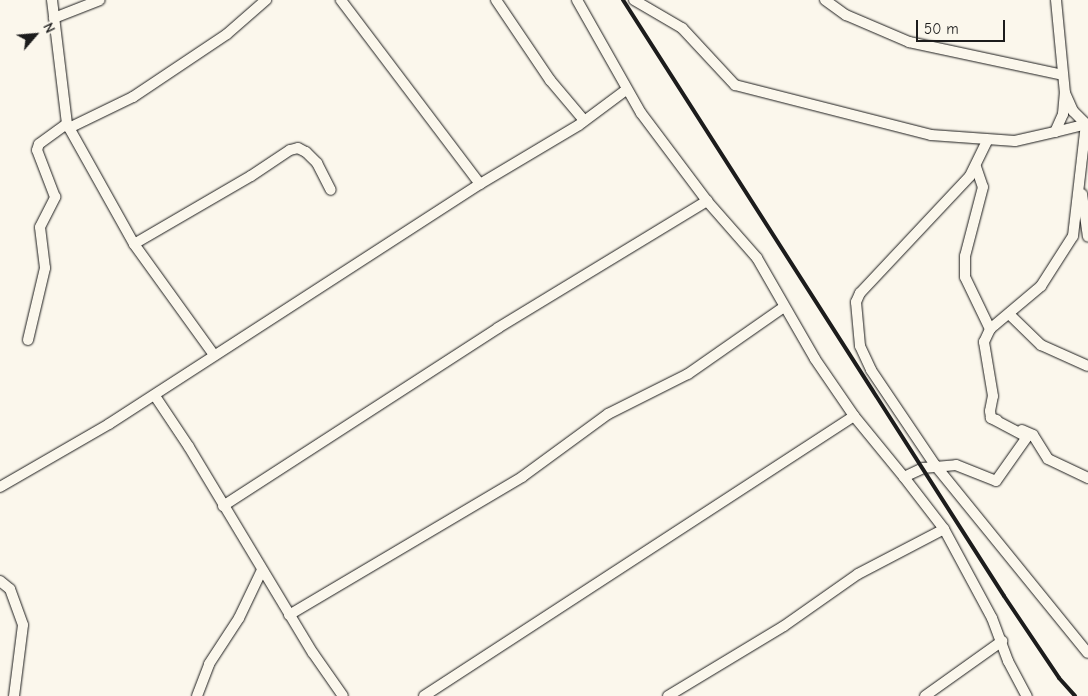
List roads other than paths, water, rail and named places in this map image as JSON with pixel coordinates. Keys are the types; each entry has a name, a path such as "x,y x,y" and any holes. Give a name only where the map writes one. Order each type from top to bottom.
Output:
{"street":[{"path":"52,0 68,126 134,244 214,355"},
{"path":"54,18 100,0"},
{"path":"28,340 45,268 40,227 55,197 37,150 39,144 68,126 133,97 227,34 266,0"},
{"path":"341,0 480,184"},
{"path":"496,0 550,80 583,119"},
{"path":"577,0 600,36 626,90 707,201 758,258 784,307 836,392 944,529 1002,641 1008,661 1027,696"},
{"path":"634,0 682,28 735,85 930,135 987,141 1015,141 1087,125"},
{"path":"825,0 846,15 908,42 1063,75"},
{"path":"1055,132 1063,114 1065,93 1056,0"},
{"path":"0,487 155,396 214,355 626,90"},
{"path":"1065,93 1073,111 1087,125"},
{"path":"991,418 993,396 984,342 990,329 1033,295 1063,254 1073,236 1087,125"},
{"path":"987,141 976,167 860,294 856,302 864,357 935,466 1088,653"},
{"path":"134,244 244,180 290,150 298,148 306,152 317,163 331,190"},
{"path":"976,167 983,187 965,256 965,277 990,329"},
{"path":"1080,180 1088,237"},
{"path":"224,506 498,328 707,201"},
{"path":"289,615 522,477 608,414 688,374 784,307"},
{"path":"1010,314 1041,345 1088,366"},
{"path":"155,396 289,615 343,696"},
{"path":"424,696 854,416"},
{"path":"904,477 935,466 956,465 996,482 1027,437 991,418"},
{"path":"991,418 1033,435 1048,459 1088,478"},
{"path":"668,696 784,626 858,574 944,529"},
{"path":"197,696 209,664 239,618 262,570"},
{"path":"0,581 10,589 23,625 14,696"},
{"path":"925,696 1002,641"}],"railway":[{"path":"623,0 1004,596 1059,678 1075,696"}]}
